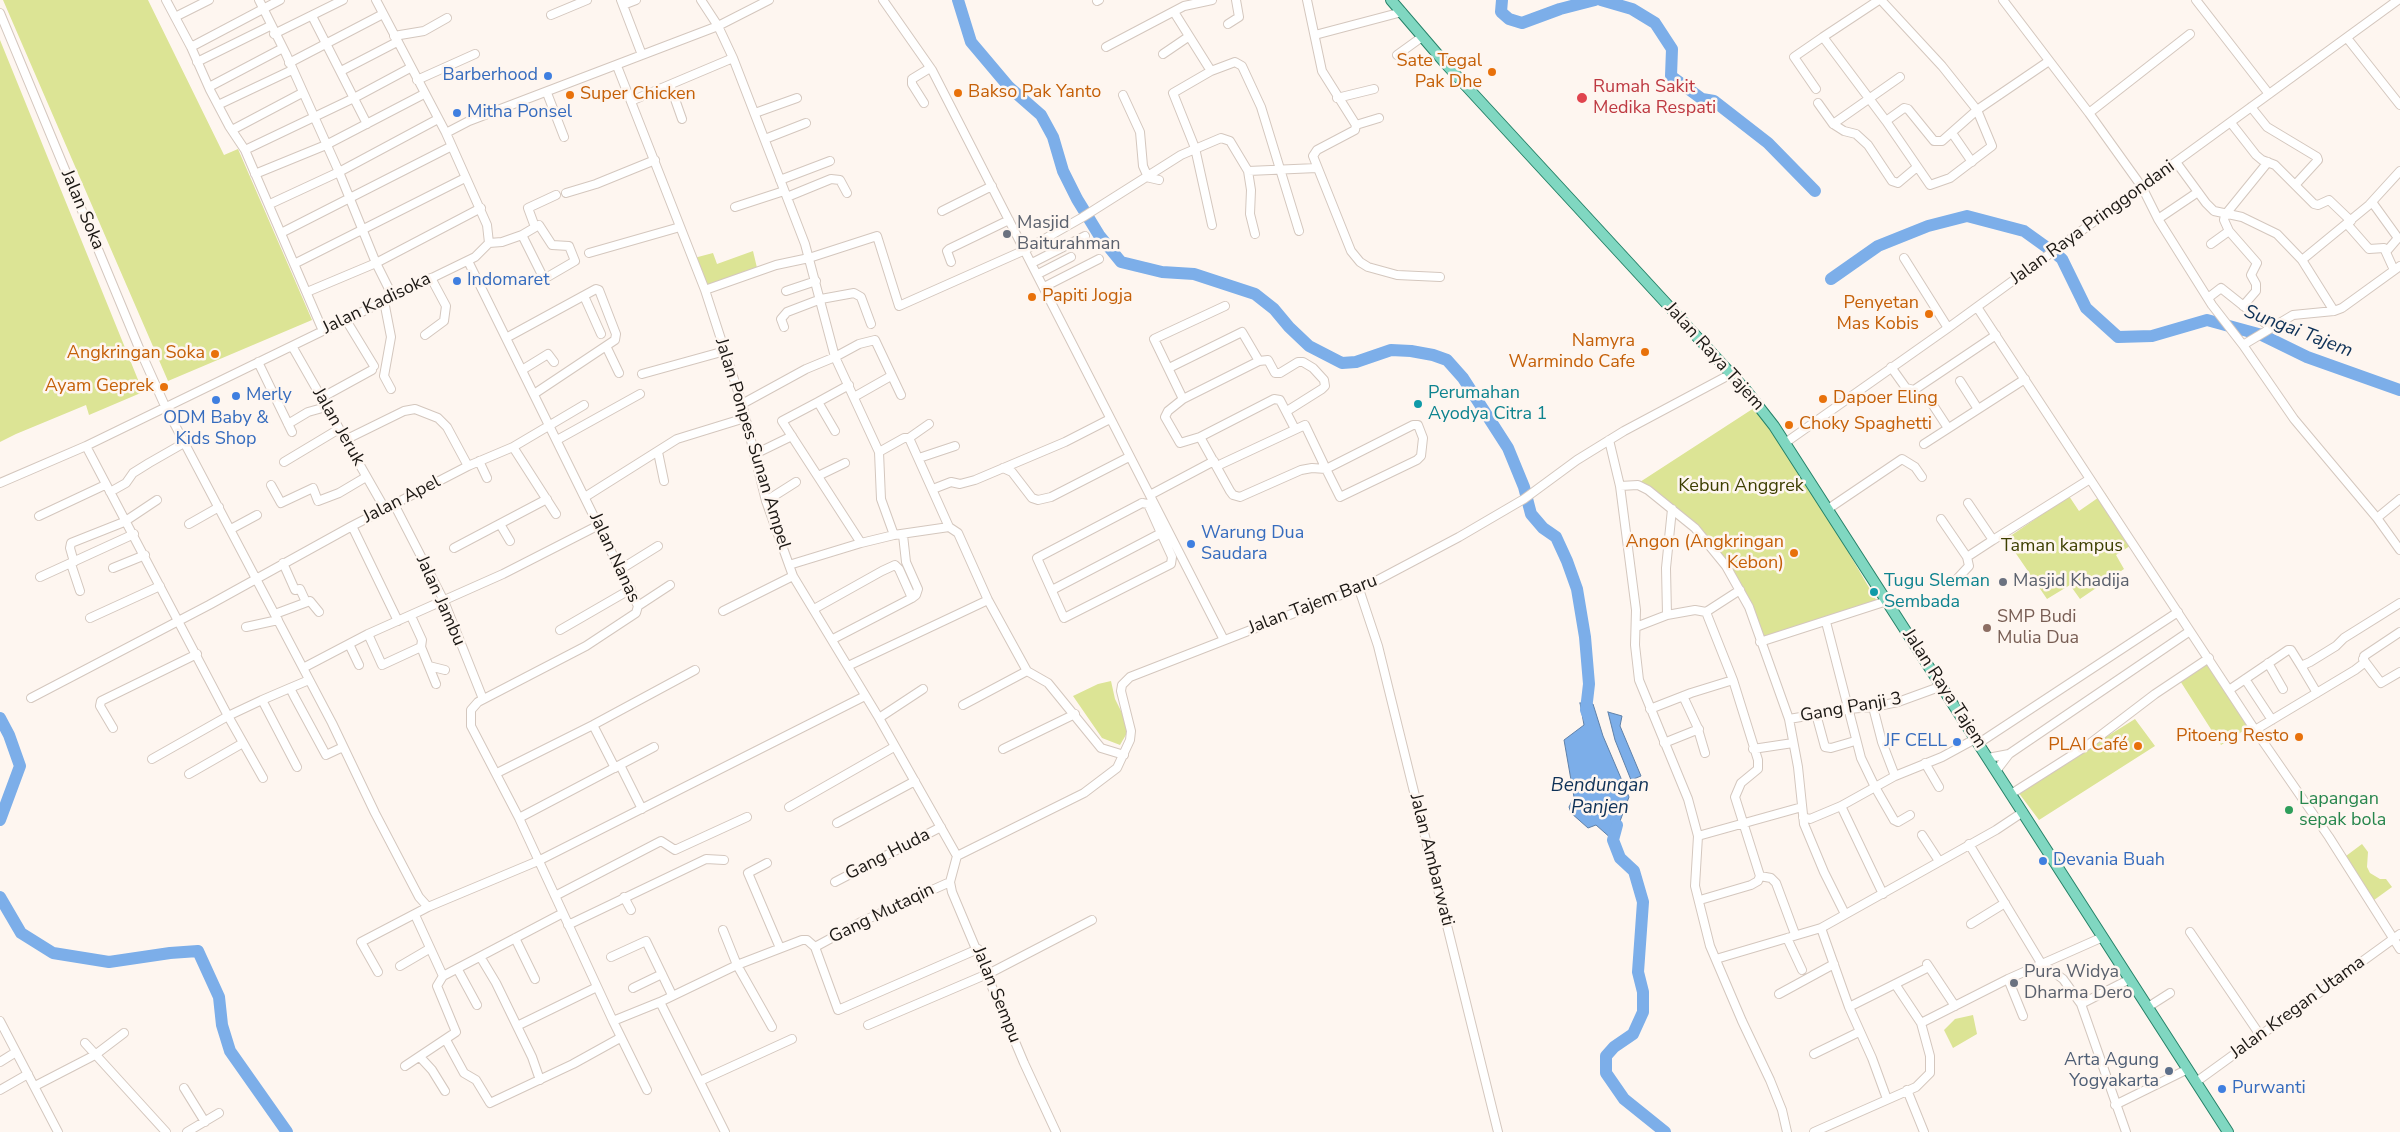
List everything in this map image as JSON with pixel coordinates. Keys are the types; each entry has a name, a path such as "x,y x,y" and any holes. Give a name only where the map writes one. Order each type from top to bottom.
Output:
{"main road":[{"name":"Jalan Raya Tajem","path":"1391,0 1758,405 1786,443 2228,1132"}],"street":[{"path":"166,0 191,46 218,105 246,150 255,174 283,232 323,330"},
{"path":"175,17 209,0"},
{"path":"258,0 274,34 283,48 376,263 393,297"},
{"path":"191,46 280,0"},
{"path":"274,34 343,0"},
{"path":"387,0 377,2 410,68 446,133 450,147 481,208 487,225 489,243 502,242 522,235 538,225 552,245 569,246 575,261 544,279 522,235"},
{"path":"551,15 587,0"},
{"path":"636,0 622,3 642,55"},
{"path":"700,0 718,26 733,58 786,194 816,281 835,357 879,452 881,499 894,535"},
{"path":"446,133 469,122 718,26 769,0"},
{"path":"883,0 930,68 1038,274 1129,458 1150,495 1164,531 1172,557 1171,564 1168,566 1064,618 1037,558 1145,503 1148,504 1164,531 1224,640"},
{"path":"1106,47 1174,12 1183,3 1212,0"},
{"path":"1228,24 1239,17 1236,0"},
{"path":"1307,0 1320,66 1337,98 1356,126"},
{"path":"1816,89 1794,57 1823,37 1880,0 1942,66 1977,110 1992,146 1950,178 1931,185 1927,183 1870,98 1823,37"},
{"path":"2003,0 2089,113 2142,187 2158,219 2213,296 2233,330 2294,419 2377,518 2400,550"},
{"path":"2196,0 2269,94"},
{"name":"Jalan Raya Pringgondani","path":"1786,443 1948,328 2398,0"},
{"path":"1174,12 1211,71"},
{"path":"1314,36 1402,12"},
{"name":"Jalan Soka","path":"0,14 138,348 165,406 303,668 384,830 420,897 428,907"},
{"path":"218,105 290,66 326,42 383,14"},
{"path":"312,16 367,124"},
{"path":"341,71 395,39 424,31 447,18"},
{"path":"197,62 270,26"},
{"path":"2089,113 2190,34"},
{"path":"1397,55 1422,36"},
{"path":"1163,54 1188,37"},
{"path":"2347,38 2400,105"},
{"path":"209,87 283,48"},
{"path":"417,80 475,54"},
{"path":"631,102 733,58"},
{"path":"1886,121 1905,108 1934,141 1942,141 1977,110 2049,61"},
{"path":"1212,225 1195,148 1173,93 1211,71 1235,62 1241,64 1261,107 1300,232"},
{"name":"Jalan Ponpes Sunan Ampel","path":"617,66 705,290 742,404 766,501 793,576 879,718 956,856"},
{"path":"246,150 354,98 410,68"},
{"path":"924,103 912,84 912,79 930,68"},
{"path":"1833,124 1900,76"},
{"path":"670,85 682,119"},
{"path":"1337,98 1374,89"},
{"path":"232,130 302,93"},
{"path":"547,93 564,137"},
{"path":"255,174 326,145 424,94"},
{"path":"1123,95 1140,132 1143,166 1146,176"},
{"path":"755,113 796,98"},
{"path":"1818,103 1833,124 1862,138 1894,182 1900,182 1917,167"},
{"path":"2251,107 2267,127 2317,157 2318,160 2296,184"},
{"path":"1379,118 1356,126 1355,130 1316,151 1313,156 1317,168 1351,251 1360,262 1368,267 1397,275 1440,277"},
{"path":"270,204 338,172 438,119"},
{"path":"764,139 806,123"},
{"path":"2231,123 2250,149 2262,160 2275,165 2316,206 2329,200 2349,222 2369,249 2382,247 2397,268 2351,302 2334,311 2294,315 2243,344"},
{"path":"1952,133 1972,162"},
{"path":"705,290 776,265 809,258 877,236 899,306 1025,250 1083,217 1146,176 1195,148 1222,138 1228,139 1248,171 1251,190 1250,214 1255,234"},
{"path":"283,232 450,147"},
{"path":"566,192 596,184 655,160"},
{"path":"780,180 830,161"},
{"path":"2176,162 2214,211 2225,215 2242,217 2277,234 2302,260 2334,311"},
{"path":"2244,306 2256,291 2256,284 2251,274 2257,265 2254,258 2229,231 2224,223 2225,215 2268,162"},
{"path":"1248,171 1317,168"},
{"path":"2302,260 2372,202 2400,170"},
{"path":"1146,176 1159,180"},
{"path":"296,263 465,178"},
{"path":"735,207 786,194 831,179 840,180 847,193"},
{"path":"942,211 992,186"},
{"path":"2158,219 2198,192"},
{"path":"534,227 528,208 556,195"},
{"path":"2372,202 2398,238 2386,252"},
{"path":"307,292 376,263 481,208"},
{"path":"951,262 947,251 949,249 1009,220"},
{"path":"589,253 680,227"},
{"path":"2211,244 2229,231"},
{"path":"1032,263 1085,236"},
{"name":"Jalan Kadisoka","path":"0,483 86,446 165,406 468,261 489,243"},
{"path":"1038,274 1071,257"},
{"path":"1904,258 1948,328"},
{"path":"1044,287 1099,259"},
{"name":"Jalan Nanas","path":"468,261 638,606 636,613 586,646 482,699"},
{"path":"425,335 444,321 446,306 431,278"},
{"path":"786,291 816,281"},
{"path":"506,338 596,289 599,290 616,337 607,348 534,394"},
{"path":"784,327 781,319 787,312 821,299 854,293 858,294 871,324"},
{"path":"584,296 601,334"},
{"path":"2213,296 2244,306 2269,328"},
{"path":"384,301 391,337 384,376 391,389"},
{"path":"1183,399 1154,339 1225,306"},
{"path":"1977,307 2209,658 2228,690 2397,936 2400,949"},
{"path":"321,398 373,368 346,320"},
{"path":"1169,368 1242,332 1245,334 1259,360"},
{"path":"1891,367 1906,388 1914,390 1996,335"},
{"path":"742,404 806,368 835,357 860,344 875,340 901,395"},
{"name":"Jalan Jeruk","path":"292,346 385,509"},
{"path":"607,348 619,374"},
{"path":"642,374 725,351"},
{"path":"522,370 548,354 554,362"},
{"path":"1287,411 1322,389 1325,383 1313,368 1303,362 1298,362 1277,374 1268,360 1259,360 1183,399 1168,411 1165,417 1180,443 1200,437 1274,399 1280,400 1295,429"},
{"path":"258,362 292,432"},
{"name":"Jalan Tajem Baru","path":"956,856 1097,785 1117,768 1128,749 1131,731 1122,698 1122,685 1125,681 1224,640 1359,589 1459,538 1524,499 1577,460 1609,440 1731,374"},
{"path":"854,396 891,376"},
{"path":"1924,444 2025,379"},
{"path":"1960,381 1978,409"},
{"path":"849,385 782,421 861,543"},
{"path":"557,440 640,394"},
{"path":"1929,399 1948,428"},
{"path":"818,402 835,431"},
{"name":"Jalan Apel","path":"31,698 179,621 394,504 468,466 513,447 584,405"},
{"path":"288,424 308,412 326,407"},
{"path":"345,440 404,411 415,409 438,418 447,427 468,466"},
{"path":"585,497 686,435 745,418"},
{"path":"933,489 951,482 960,484 975,480 1080,435 1110,419"},
{"path":"879,452 904,438 909,438 929,424"},
{"path":"1150,495 1215,463 1305,425 1326,469 1340,498 1417,460 1422,450 1421,430 1418,425 1413,425 1326,469 1312,468 1301,470 1238,497 1232,494 1215,463 1200,437"},
{"path":"284,462 339,429"},
{"path":"755,454 792,436"},
{"path":"909,438 933,489 948,527 958,533 988,600 1027,670 1048,684 1075,714 1101,748 1124,755"},
{"path":"1609,440 1620,486 1636,610 1636,662 1639,680 1688,800 1698,836 1695,886 1700,900 1704,923 1716,959 1782,1110 1787,1132"},
{"path":"110,492 149,462 184,443"},
{"path":"86,446 124,522 134,534 228,716 263,778"},
{"path":"919,458 955,446"},
{"path":"513,447 556,514"},
{"path":"658,452 664,482"},
{"path":"1004,468 1012,472 1032,498 1038,500 1051,497 1129,458"},
{"path":"1828,509 1902,459 1914,467 1922,477"},
{"path":"479,461 487,478"},
{"path":"818,476 845,463"},
{"path":"271,484 281,503 313,488 318,501 366,477"},
{"path":"1967,556 2090,479"},
{"path":"766,501 796,482"},
{"path":"39,516 105,485"},
{"path":"1620,486 1638,485 1672,509 1709,543 1749,607 1789,719 1803,817 1817,856 1845,914"},
{"path":"454,548 547,499"},
{"path":"2377,518 2400,499"},
{"path":"80,590 72,563 71,543 124,522 157,500"},
{"path":"1968,503 1993,540"},
{"name":"Jalan Jambu","path":"394,504 444,601 482,699"},
{"path":"189,524 219,508"},
{"path":"1667,615 1666,568 1672,509"},
{"path":"230,529 258,515"},
{"path":"1941,519 1967,556 1968,566 1956,580"},
{"path":"500,524 510,541"},
{"path":"303,668 368,634 503,574 599,525"},
{"path":"352,526 398,621"},
{"path":"789,565 894,535 948,527"},
{"path":"1052,590 1164,531"},
{"path":"40,577 134,534"},
{"path":"832,639 916,595 918,589 906,562 903,535"},
{"path":"621,569 658,546"},
{"path":"113,568 145,555"},
{"path":"283,563 295,590 300,588 306,602"},
{"path":"814,610 895,565 899,568 912,598"},
{"path":"723,611 793,576"},
{"path":"90,618 160,586"},
{"path":"638,606 670,586"},
{"path":"560,630 631,589"},
{"name":"Jalan Ambarwati","path":"1359,589 1381,655 1498,1131"},
{"path":"1636,627 1667,615 1696,610 1706,612 1740,590"},
{"path":"848,666 988,600"},
{"path":"246,627 276,617 310,601 318,612"},
{"path":"1760,642 1887,601"},
{"path":"2301,666 2400,603"},
{"path":"1700,900 1751,885 1758,881 1760,876 1742,824 1735,794 1741,783 1758,769 1758,760 1733,680 1706,612"},
{"path":"1803,817 1810,819 1841,806 1895,776 1977,741 2178,612"},
{"path":"411,616 422,640 421,647 436,684"},
{"path":"1826,622 1855,740 1875,787 1896,822 1901,821 1910,814"},
{"path":"1996,771 2009,754 2190,631"},
{"path":"2255,730 2355,670 2364,663 2364,656 2400,632"},
{"path":"368,634 382,665 421,647"},
{"path":"349,644 359,665"},
{"path":"2228,690 2290,649 2317,693"},
{"path":"113,728 100,706 102,701 197,654"},
{"path":"2011,794 2088,745 2155,694 2209,658"},
{"path":"2364,659 2381,683 2400,672"},
{"path":"2268,663 2283,689"},
{"path":"429,666 444,670"},
{"path":"497,773 593,725 695,670"},
{"path":"963,705 1027,670"},
{"path":"2245,679 2272,720"},
{"path":"152,758 228,716 309,680"},
{"path":"1650,709 1733,680"},
{"name":"Gang Panji 3","path":"1789,719 1848,709 1873,708 1898,702 1942,686"},
{"path":"290,688 326,755 343,746"},
{"path":"879,718 923,689"},
{"path":"378,972 362,942 428,907 538,861 865,696"},
{"path":"1683,696 1698,729 1705,753"},
{"path":"482,699 471,710 471,726 519,818 620,1038 647,1090"},
{"path":"262,700 297,767"},
{"path":"1873,708 1882,742 1895,776"},
{"path":"1003,749 1075,714"},
{"path":"1816,714 1825,747 1831,748 1855,740"},
{"path":"593,725 642,808"},
{"path":"1664,743 1698,729"},
{"path":"189,774 243,743"},
{"path":"1753,749 1793,743"},
{"path":"519,818 654,747"},
{"path":"789,807 894,747"},
{"path":"1988,758 2009,754"},
{"path":"1926,763 1939,787"},
{"path":"837,823 915,782"},
{"path":"1841,806 1883,894"},
{"path":"1698,836 1802,807"},
{"path":"1716,959 1795,934 1821,928 2023,812"},
{"path":"555,896 661,841 675,850 747,817"},
{"name":"Gang Huda","path":"835,882 941,827"},
{"path":"1922,835 1939,861"},
{"path":"1969,844 2042,963 2063,979 2081,1004 2126,1132"},
{"path":"950,882 956,856"},
{"path":"568,925 706,859 724,860"},
{"path":"767,862 748,873 780,948"},
{"path":"1760,876 1771,878 1776,883 1795,934"},
{"name":"Gang Mutaqin","path":"815,947 863,921 950,882"},
{"name":"Jalan Sempu","path":"950,882 952,892 978,949 1024,1063 1055,1131"},
{"path":"624,897 630,910"},
{"path":"1971,924 2005,903"},
{"path":"405,1066 456,1032 437,986 443,976 481,958 562,913"},
{"path":"415,915 443,976"},
{"path":"868,1025 988,973 1092,920"},
{"path":"1821,928 1859,1032 1872,1058 1887,1099"},
{"path":"723,930 738,965 772,1027"},
{"path":"2190,932 2260,1035"},
{"name":"Jalan Kregan Utama","path":"2196,1082 2397,936"},
{"path":"1921,1023 2008,979 2103,937"},
{"path":"515,938 535,979"},
{"path":"1787,938 1802,970"},
{"path":"611,957 644,940 672,995"},
{"path":"613,1021 660,1002 738,965 802,940 807,940 815,947 838,1010 978,949"},
{"path":"400,966 429,949"},
{"path":"481,958 496,983 517,1026 540,1080"},
{"path":"1779,994 1834,964"},
{"path":"1850,1007 1928,965 1955,1006"},
{"path":"458,970 477,1005"},
{"path":"633,988 662,974"},
{"path":"2008,979 2023,1016"},
{"path":"2081,1004 2130,979"},
{"path":"1814,1132 1833,1128 1923,1082 1932,1069 1921,1023 1895,984"},
{"path":"517,1026 597,986"},
{"path":"2148,1007 2170,993"},
{"path":"660,1002 725,1132"},
{"path":"0,1021 58,1132"},
{"path":"1814,1054 1859,1032"},
{"path":"34,1086 95,1055 124,1034"},
{"path":"446,1040 464,1073 476,1080 490,1103 540,1080 620,1038"},
{"path":"700,1081 792,1039"},
{"path":"85,1043 166,1132"},
{"path":"0,1062 16,1052"},
{"path":"420,1057 432,1070 445,1091"},
{"path":"2116,1105 2188,1069"},
{"path":"0,1090 28,1074"},
{"path":"184,1088 204,1122"},
{"path":"1907,1090 1924,1132"},
{"path":"187,1132 219,1113"},
{"path":"1488,1132 1498,1131"}],"green space":[{"path":"3,0 148,0 224,155 238,149 312,320 168,381"},
{"path":"0,40 143,392 89,415 86,405 0,442"},
{"path":"753,251 758,272 705,290 694,258 713,253 717,264"},
{"name":"Kebun Anggrek","path":"1754,408 1791,454 1878,603 1762,641 1739,585 1673,506 1640,482"},
{"name":"Taman kampus","path":"2105,493 2136,542 2116,555 2124,569 2080,599 2070,585 2047,599 2006,539 2069,496 2079,511"},
{"path":"2207,657 2251,726 2221,745 2177,676"},
{"path":"1111,681 1127,733 1120,745 1102,738 1073,696 1098,684"},
{"path":"2135,719 2155,746 2039,820 2018,792"},
{"path":"2362,844 2368,852 2367,867 2370,873 2380,879 2386,879 2392,887 2370,903 2342,859"},
{"path":"1973,1015 1977,1034 1953,1048 1944,1030 1955,1019"}],"water":[{"name":"Bendungan Panjen","path":"1580,703 1593,704 1603,736 1629,797 1613,840 1596,825 1588,828 1571,813 1569,807 1574,797 1564,740 1584,725"},
{"path":"1608,712 1622,716 1620,726 1641,776 1631,780 1615,740"}],"waterway":[{"path":"958,0 971,42 1009,87 1041,115 1053,137 1063,171 1077,199 1099,235 1121,262 1162,272 1194,274 1255,294 1274,309 1309,346 1342,363 1356,362 1391,350 1411,351 1447,360 1463,378 1508,448 1524,487 1531,514 1543,528 1556,537 1567,561 1577,589 1585,637 1589,684 1586,710 1590,720"},
{"path":"1502,0 1501,12 1509,19 1522,23 1560,9 1595,0"},
{"path":"1601,0 1632,9 1655,23 1672,49 1671,76 1702,99 1714,101 1768,143 1815,191"},
{"name":"Sungai Tajem","path":"1831,279 1878,246 1928,226 1967,216 2024,231 2056,254 2062,259 2086,308 2118,337 2152,336 2207,320 2262,335 2307,357 2400,390"},
{"path":"0,718 9,735 20,766 0,820"},
{"path":"1617,825 1613,840 1620,858 1634,871 1643,902 1638,972 1643,992 1643,1012 1633,1034 1614,1047 1606,1056 1606,1073 1624,1099 1665,1132"},
{"path":"0,897 21,933 53,953 109,962 198,951 219,997 222,1025 230,1051 287,1132"}],"place":[{"name":"Sate Tegal Pak Dhe","path":"1492,72"},
{"name":"Barberhood","path":"548,76"},
{"name":"Bakso Pak Yanto","path":"958,93"},
{"name":"Super Chicken","path":"570,95"},
{"name":"Rumah Sakit Medika Respati","path":"1582,98"},
{"name":"Mitha Ponsel","path":"457,113"},
{"name":"Masjid Baiturahman","path":"1007,234"},
{"name":"Indomaret","path":"457,281"},
{"name":"Papiti Jogja","path":"1032,297"},
{"name":"Penyetan Mas Kobis","path":"1929,314"},
{"name":"Namyra Warmindo Cafe","path":"1645,352"},
{"name":"Angkringan Soka","path":"215,354"},
{"name":"Ayam Geprek","path":"164,387"},
{"name":"Merly","path":"236,396"},
{"name":"Dapoer Eling","path":"1823,399"},
{"name":"ODM Baby & Kids Shop","path":"216,400"},
{"name":"Perumahan Ayodya Citra 1","path":"1418,404"},
{"name":"Choky Spaghetti","path":"1789,425"},
{"name":"Warung Dua Saudara","path":"1191,544"},
{"name":"Angon (Angkringan Kebon)","path":"1794,553"},
{"name":"Masjid Khadija","path":"2003,582"},
{"name":"Tugu Sleman Sembada","path":"1874,592"},
{"name":"SMP Budi Mulia Dua","path":"1987,628"},
{"name":"Pitoeng Resto","path":"2299,737"},
{"name":"JF CELL","path":"1957,742"},
{"name":"PLAI Café","path":"2138,746"},
{"name":"Lapangan sepak bola","path":"2289,810"},
{"name":"Devania Buah","path":"2043,861"},
{"name":"Pura Widya Dharma Dero","path":"2014,983"},
{"name":"Arta Agung Yogyakarta","path":"2169,1071"},
{"name":"Purwanti","path":"2222,1089"}]}
